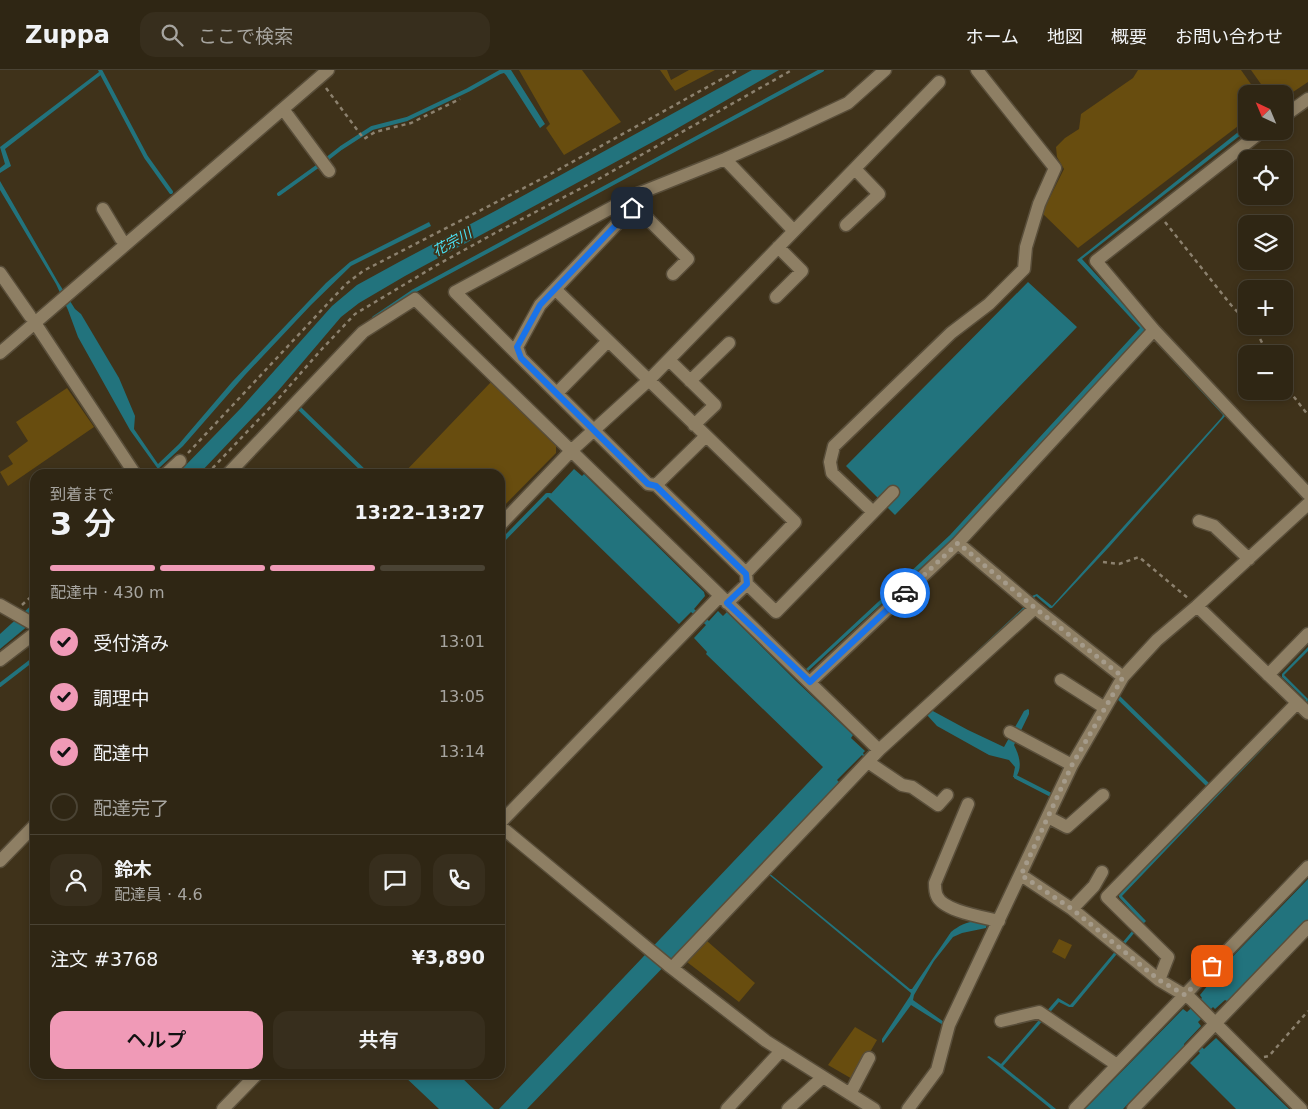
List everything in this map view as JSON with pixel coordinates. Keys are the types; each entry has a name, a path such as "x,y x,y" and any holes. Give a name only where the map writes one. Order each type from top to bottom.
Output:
{"street":[{"path":"885,70 848,102 725,159 635,195 455,292 648,484 656,486 747,579 776,612 893,492"},
{"path":"873,512 832,473 830,462 834,446 951,332 989,304 1024,269 1026,247 1039,204 1054,168 978,70"},
{"path":"0,353 32,320 324,73"},
{"path":"505,520 572,450 669,360 939,82"},
{"path":"1293,110 1308,99"},
{"path":"283,109 329,171"},
{"path":"1250,140 1096,261 1154,330 1308,494"},
{"path":"725,159 794,231"},
{"path":"846,225 879,194 854,169"},
{"path":"521,358 517,347 540,305 632,208 644,216 688,259 673,274"},
{"path":"103,209 121,238"},
{"path":"776,298 802,271 778,247"},
{"path":"0,273 132,469"},
{"path":"505,820 747,579 795,522 555,289"},
{"path":"233,469 363,332 415,298 879,750"},
{"path":"810,682 958,543 1154,330"},
{"path":"557,393 608,341"},
{"path":"690,381 729,343"},
{"path":"669,360 714,405 694,424"},
{"path":"656,486 706,436"},
{"path":"171,469 180,461"},
{"path":"908,1109 937,1070 949,1025 1072,765 1123,677 1157,640 1197,606 1308,504"},
{"path":"1199,521 1214,526 1249,559"},
{"path":"958,543 1035,608 1123,677"},
{"path":"0,605 30,622"},
{"path":"1197,606 1308,713"},
{"path":"670,966 879,750 1035,608"},
{"path":"1268,675 1308,634"},
{"path":"0,660 30,637"},
{"path":"1061,680 1105,708"},
{"path":"1159,980 1168,956 1107,897 1297,703"},
{"path":"1010,732 1072,765"},
{"path":"868,762 902,785 912,787 938,805 947,795"},
{"path":"1048,817 1067,827 1103,795"},
{"path":"968,804 935,884 937,897 946,906 960,912 999,920"},
{"path":"505,829 670,966 766,1042 874,1109"},
{"path":"0,862 30,830"},
{"path":"1075,1109 1117,1065 1188,997 1308,867"},
{"path":"1072,909 1094,886 1102,872"},
{"path":"1021,875 1072,909 1159,980 1188,997 1301,1109"},
{"path":"1133,1109 1213,1022 1308,927"},
{"path":"1000,1021 1039,1012 1117,1065"},
{"path":"727,1109 781,1051"},
{"path":"850,1094 869,1058"},
{"path":"788,1109 823,1077"},
{"path":"223,1109 252,1079"}],"path":[{"path":"180,461 346,284 363,271 547,176 738,70"},
{"path":"212,469 355,314 446,260 595,181 792,70"},
{"path":"324,73 364,139 375,132 410,123 460,99"},
{"path":"1157,213 1238,312"},
{"path":"1293,396 1308,415"},
{"path":"1103,562 1119,564 1139,557 1197,606"},
{"path":"16,614 30,599"},
{"path":"1250,1059 1269,1056 1308,1011"}],"shaded area":[{"path":"519,70 582,70 621,122 564,155 546,128 550,124"},
{"path":"660,70 667,70 671,80 689,70 715,70 675,91"},
{"path":"1138,70 1241,70 1252,85 1238,85 1238,126 1078,248 1042,213 1064,169 1057,157 1056,147 1065,138 1079,129 1081,114 1133,78"},
{"path":"1251,70 1308,70 1308,82 1293,92 1293,85 1262,85"},
{"path":"491,382 556,446 556,453 505,505 505,469 408,469"},
{"path":"67,388 94,427 33,469 30,469 30,471 8,486 0,472 13,464 8,456 28,441 16,422"},
{"path":"1059,939 1072,945 1065,959 1052,952"},
{"path":"707,941 755,983 739,1002 687,962"},
{"path":"855,1027 877,1040 854,1080 828,1065"}],"water":[{"path":"98,70 102,70 102,74 5,149 11,166 0,173 0,168 5,164 0,147 99,72"},
{"path":"501,70 511,70 545,124 540,128 506,75"},
{"name":"花宗川","path":"752,70 779,70 671,132 405,276 359,303 341,317 278,391 204,469 182,469 242,407 332,306 357,285"},
{"path":"1238,132 1238,137 1082,259 1147,330 1144,331 950,541 807,672 805,670 950,535 1140,328 1077,260"},
{"path":"0,181 58,282 75,309 81,314 119,378 135,416 134,429 158,464 179,444 232,382 326,283 350,262 429,222 431,226 351,266 245,375 183,446 158,469 130,430 78,337 56,284 0,190"},
{"path":"1028,282 1077,327 895,515 846,466"},
{"path":"1154,337 1226,415 1110,546 1052,608 1050,608 1036,596 1034,598 1032,596 1037,594 1052,606 1223,415 1153,339"},
{"path":"574,469 582,476 584,474 704,592 705,596 694,609 709,621 718,611 723,616 727,612 853,735 851,738 865,751 864,755 869,750 871,751 865,758 862,755 837,780 840,783 527,1109 499,1109 823,767 706,654 707,652 694,638 706,625 691,612 679,624 548,497"},
{"path":"1026,605 1027,607 880,742"},
{"path":"30,607 30,624 0,649 0,634"},
{"path":"1308,647 1308,651 1284,675 1308,699 1307,704 1306,700 1282,677 1282,674"},
{"path":"1028,709 1029,714 1014,745 1020,765 1016,777 1013,777 1015,767 1009,760 989,755 937,726 927,715 931,710 1004,747 1024,711"},
{"path":"1296,711 1297,713 1122,896 1146,921 1143,924 1119,895"},
{"path":"769,873 910,989 912,989 951,932 968,923 982,922 987,924 986,928 953,937 934,961 914,995 913,1000 944,1022 943,1025 911,1005 883,1043 882,1039 911,993"},
{"path":"1308,879 1308,920 1229,1002 1225,1000 1215,1009 1213,1007 1198,1022 1201,1026 1184,1046 1123,1109 1085,1109 1183,1009 1187,1012 1202,998 1200,995 1208,985 1207,983"},
{"path":"1133,930 1135,932 1073,1007 1059,1002 1003,1066 1056,1109 1051,1109 987,1057 989,1056 1001,1064 1058,998 1070,1005"},
{"path":"1216,1038 1289,1109 1236,1109 1190,1063 1200,1053 1196,1049 1199,1045 1204,1049"},
{"path":"407,1079 463,1079 494,1109 439,1109"}],"waterway":[{"path":"279,194 341,148 372,128 407,119 507,70"},
{"path":"374,318 414,291 822,70"},
{"path":"101,72 146,157 171,192"},
{"path":"296,407 362,469"},
{"path":"505,538 547,495 550,495"},
{"path":"0,685 30,662"},
{"path":"1117,697 1207,784"},
{"path":"1016,777 1053,796"}],"way so far":[{"path":"905,593 958,543 1035,608 1123,677 1072,765 1021,875 1072,909 1159,980 1185,995 1212,966"}],"route":[{"path":"632,208 540,305 517,347 521,358 648,484 656,486 746,574 747,584 727,603 810,682 905,593"}]}
